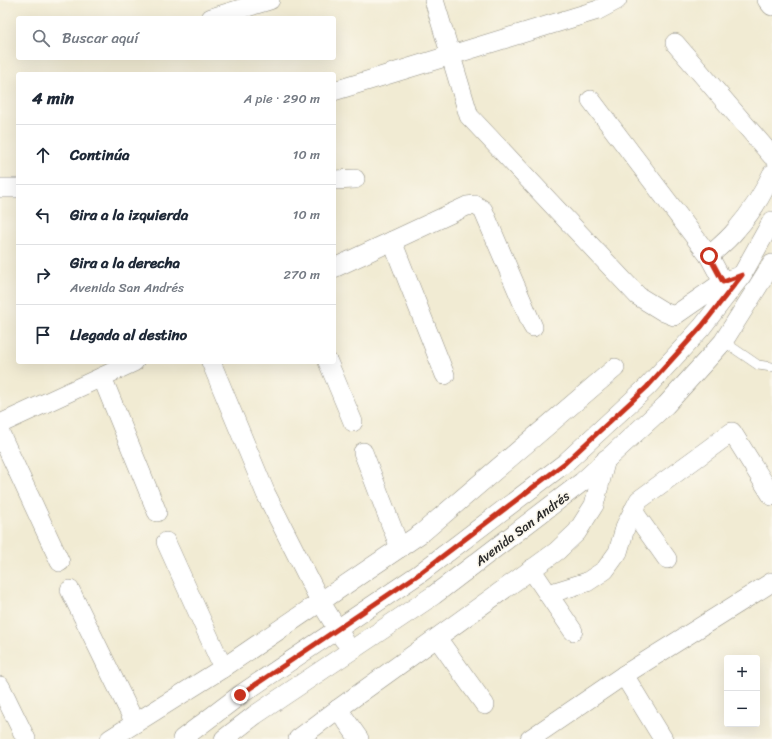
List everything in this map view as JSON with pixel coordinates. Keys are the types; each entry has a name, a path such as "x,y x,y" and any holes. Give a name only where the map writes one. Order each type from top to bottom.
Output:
{"street":[{"path":"218,16 270,0"},
{"path":"434,0 469,116 638,296 664,312 674,316 723,282 742,275"},
{"path":"336,90 598,10 617,0"},
{"path":"767,0 772,6"},
{"path":"675,43 772,156"},
{"path":"591,100 709,256 723,282"},
{"path":"709,256 736,231 752,210 772,174"},
{"path":"336,180 356,179"},
{"path":"0,188 16,188"},
{"path":"336,267 467,206 475,205 483,210 533,327"},
{"name":"Avenida San Andrés","path":"182,739 240,695 419,574 559,468 647,387 702,326 742,275 772,221"},
{"path":"392,241 445,375"},
{"name":"Avenida San Andrés","path":"224,739 255,715 434,595 582,482 666,405 723,341 772,264"},
{"path":"702,326 723,341"},
{"path":"0,424 130,364"},
{"path":"212,364 266,494 320,601 351,651"},
{"path":"329,364 352,422"},
{"path":"110,739 223,668 423,532 615,368"},
{"path":"102,377 157,512"},
{"path":"298,739 557,551 577,532 594,505 606,460 612,420"},
{"path":"0,432 60,562"},
{"path":"548,594 587,582 606,570 618,552 626,525 639,500 732,432 772,496"},
{"path":"363,452 400,548"},
{"path":"634,511 667,559"},
{"path":"166,542 223,668"},
{"path":"531,569 573,630"},
{"path":"530,739 624,675 772,582"},
{"path":"70,590 135,723"},
{"path":"436,638 485,704"},
{"path":"624,675 663,739"},
{"path":"0,686 26,739"},
{"path":"338,709 359,739"}],"lane":[{"path":"723,341 758,365 772,367"}],"route":[{"path":"240,695 419,574 565,463 647,387 702,326 742,275 723,282 709,256"}]}
